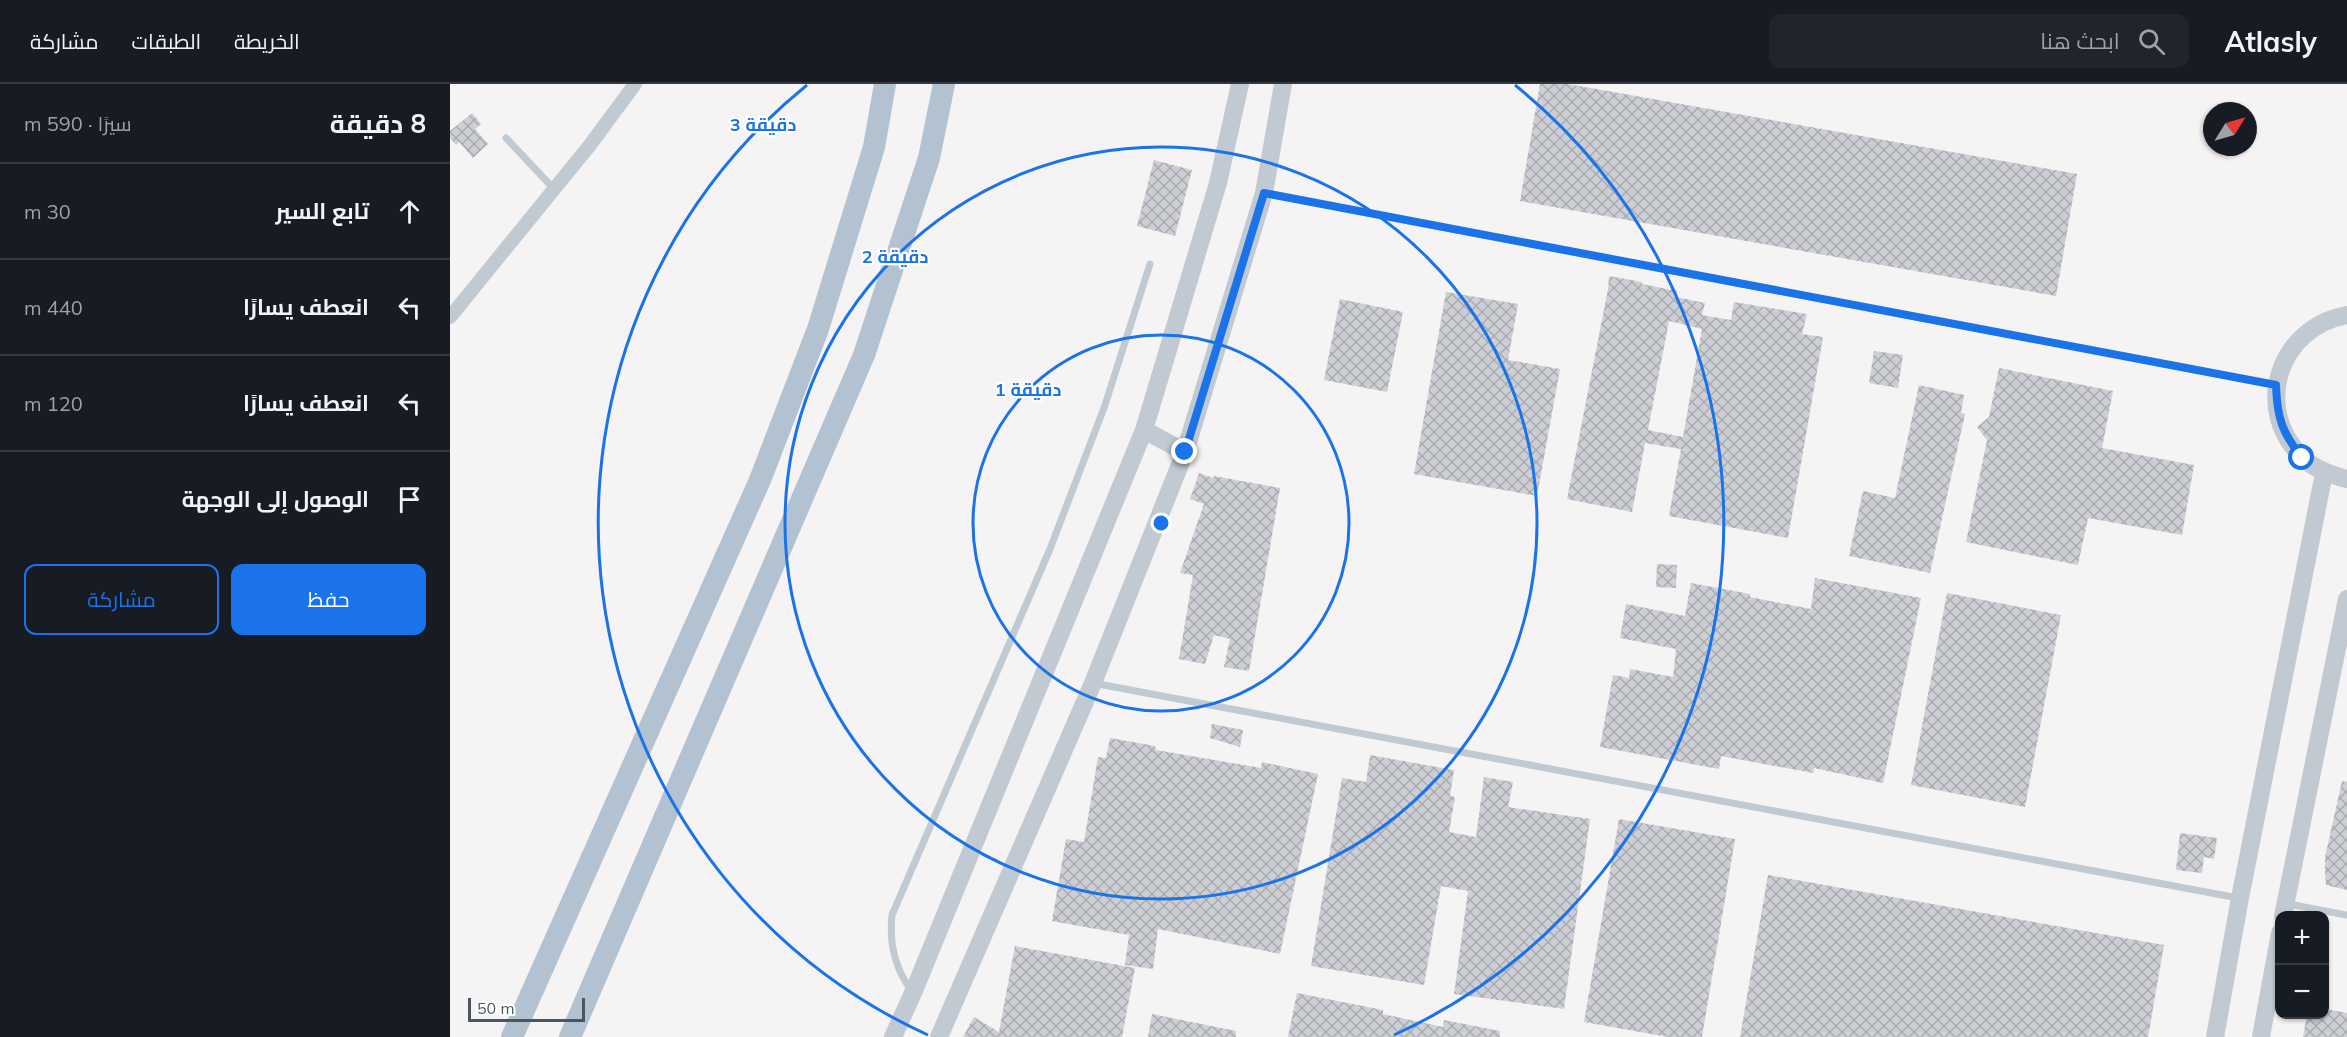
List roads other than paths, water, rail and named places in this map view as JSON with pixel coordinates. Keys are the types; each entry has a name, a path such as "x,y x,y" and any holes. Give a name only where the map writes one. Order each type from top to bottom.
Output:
{"main road":[{"path":"512,1037 760,480 818,329 874,147 885,84"},
{"path":"570,1037 864,355 929,158 944,84"}],"street":[{"path":"450,317 590,145 635,84"},
{"path":"893,1037 1144,430 1218,183 1240,84"},
{"path":"939,1037 1093,683 1185,452 1264,193 1283,84"},
{"path":"2347,314 2333,317 2312,327 2295,343 2283,363 2276,385 2277,412 2286,437 2302,458 2324,473 2347,479"},
{"path":"1144,430 1185,452"},
{"path":"2215,1037 2240,898 2324,473"},
{"path":"2284,909 2347,599"},
{"path":"2261,1037 2275,960"}],"lane":[{"path":"506,138 554,189"},
{"path":"1264,193 2276,385"},
{"path":"913,993 902,976 894,956 891,943 892,915 1054,539 1104,408 1150,264"},
{"path":"1093,683 2240,898"},
{"path":"2284,909 2347,915"}]}
